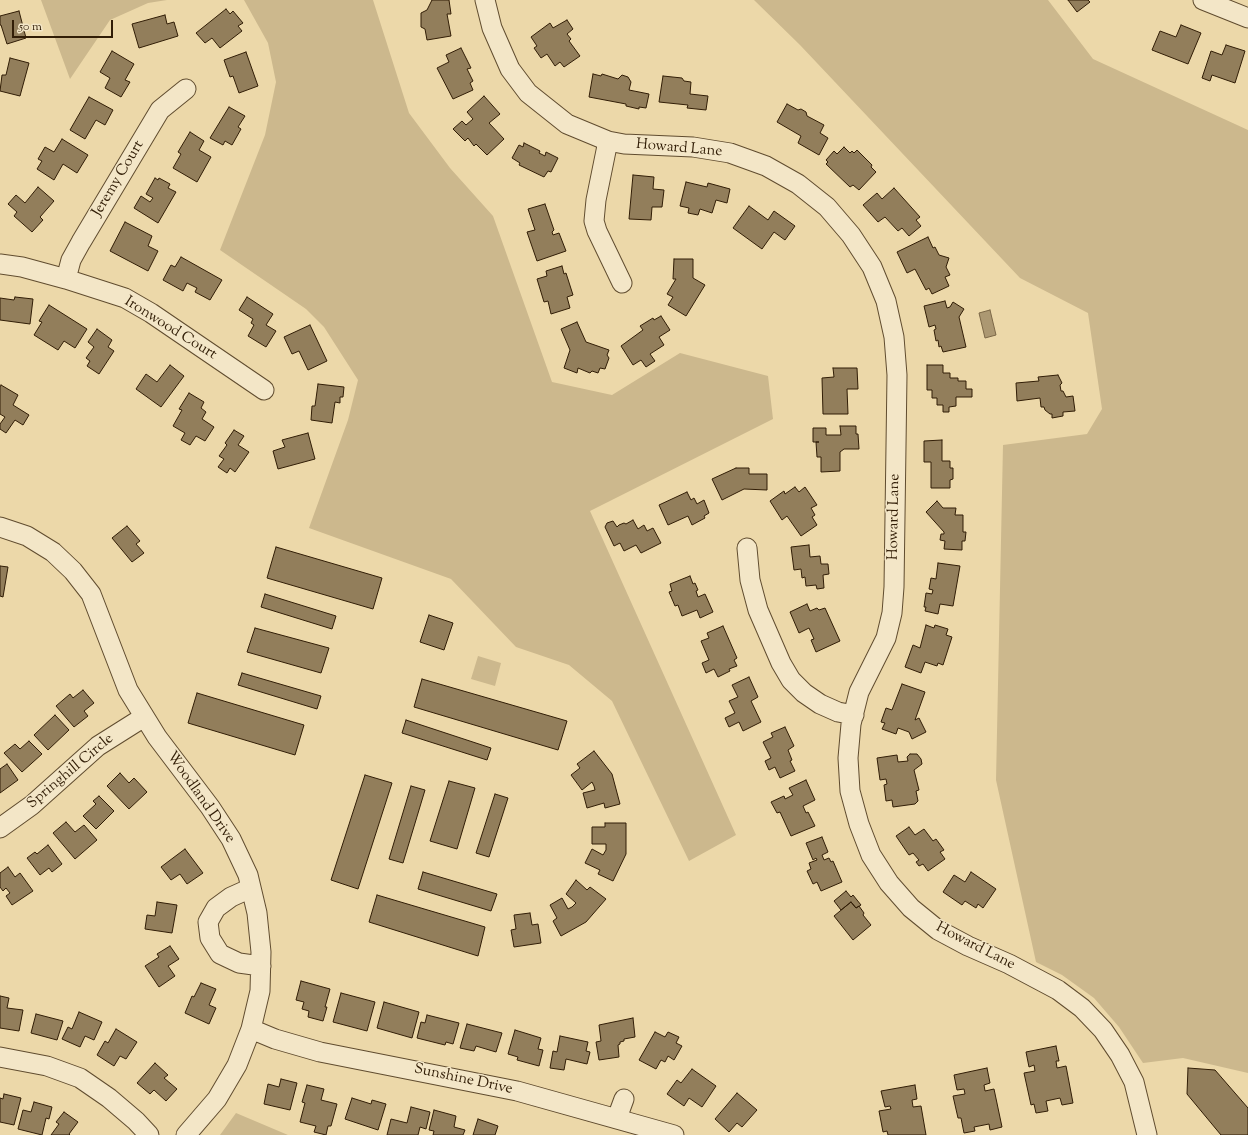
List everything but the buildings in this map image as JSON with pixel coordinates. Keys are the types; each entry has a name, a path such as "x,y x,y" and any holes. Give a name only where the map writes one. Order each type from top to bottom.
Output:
{"street":[{"name":"Howard Lane","path":"485,0 492,28 510,69 528,93 567,124 608,141 624,144 693,147 730,153 766,166 798,184 827,207 851,235 872,266 888,308 894,337 897,367 894,587 892,613 886,638 859,692 854,715 848,758 850,791 858,824 871,855 889,883 911,908 938,930 1058,990 1082,1008 1103,1030 1120,1055 1134,1082 1147,1135"},
{"path":"1203,0 1248,18"},
{"name":"Jeremy Court","path":"66,279 72,260 81,242 160,110 186,89"},
{"path":"608,141 596,200 594,220 597,231 622,283"},
{"name":"Ironwood Court","path":"0,264 22,267 66,279 103,290 131,302 151,313 264,390"},
{"name":"Woodland Drive","path":"0,527 27,536 54,552 91,594 128,690 157,737 210,807 231,839 248,875 257,913 261,952 260,991 251,1029 237,1065 217,1099 186,1135"},
{"path":"747,548 750,580 758,610 790,680 804,693 820,704 838,712 854,715"},
{"name":"Springhill Circle","path":"0,828 32,805 98,746 144,717"},
{"path":"251,888 231,897 216,908 208,922 210,938 220,954 238,963 261,966"},
{"name":"Sunshine Drive","path":"251,1029 275,1039 320,1052 517,1091 674,1135"},
{"path":"0,1057 47,1066 80,1078 110,1098 136,1121 148,1135"},
{"path":"617,1118 624,1098"}],"shaded area":[{"path":"41,0 167,0 148,3 110,20 70,79"},
{"path":"244,0 373,0 409,113 450,168 493,216 552,382 612,395 680,353 768,376 773,419 590,511 736,835 689,861 612,701 569,665 516,647 451,579 309,528 348,420 358,380 324,327 306,309 220,250 265,135 276,82 268,43"},
{"path":"754,0 1048,0 1093,59 1248,130 1248,1073 1183,1058 1143,1063 1119,1027 1094,998 1062,975 1036,962 996,780 1003,445 1087,434 1102,409 1088,313 1020,278 800,45"},
{"path":"990,310 996,335 985,338 979,313"},
{"path":"478,656 501,663 495,686 471,679"},
{"path":"236,1113 288,1135 220,1135"}]}
